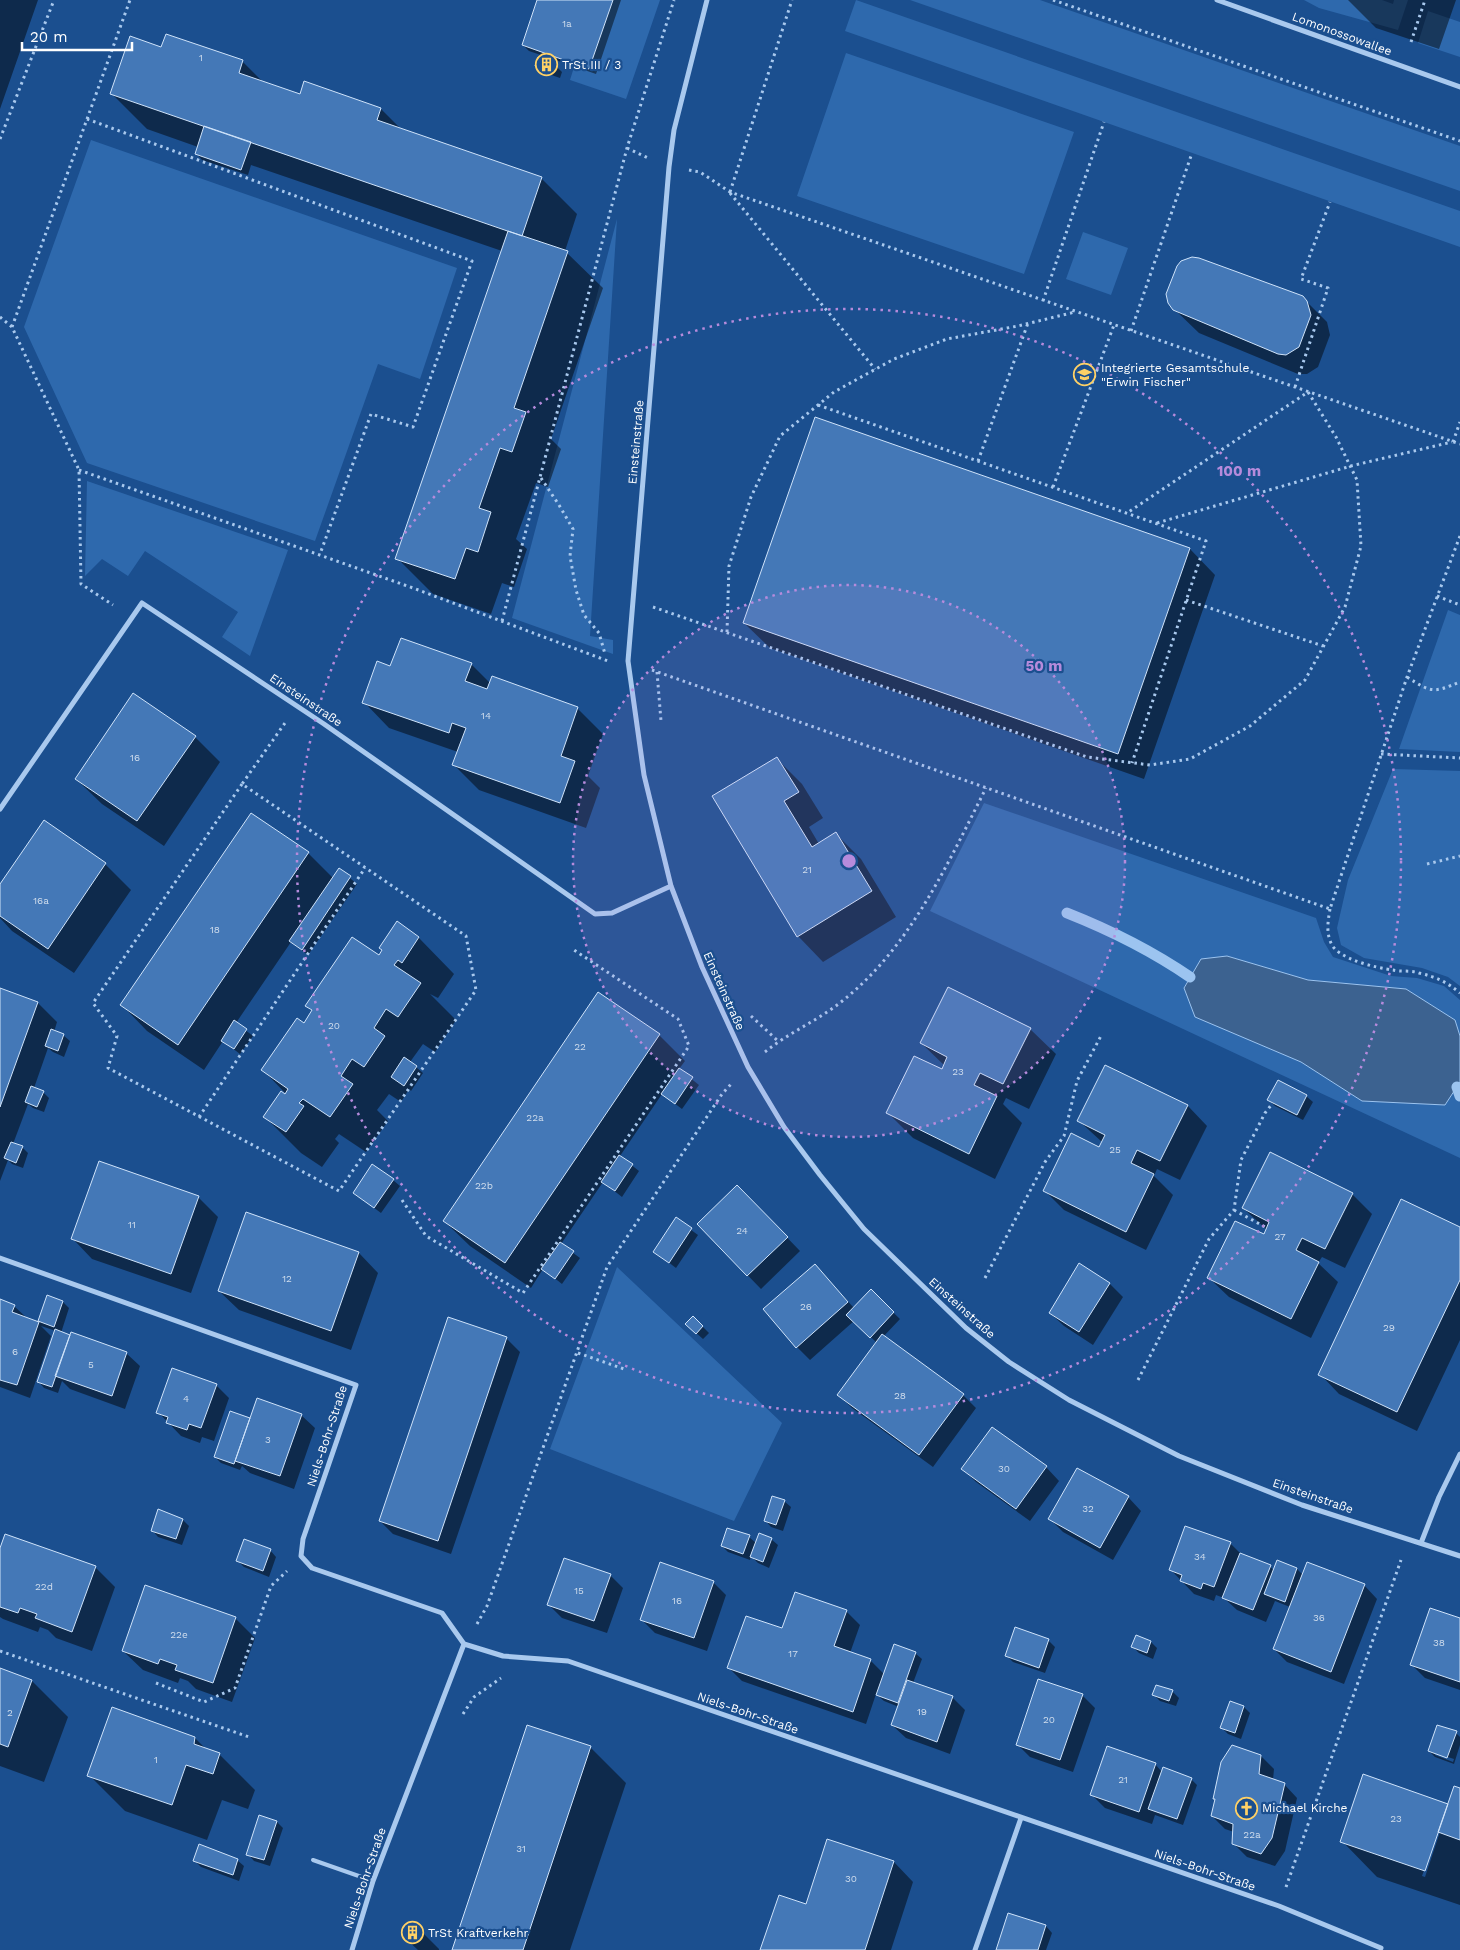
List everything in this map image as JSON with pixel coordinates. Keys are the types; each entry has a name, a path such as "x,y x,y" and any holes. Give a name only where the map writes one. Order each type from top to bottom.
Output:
{"street":[{"name":"Einsteinstraße","path":"708,0 674,130 669,167 628,662 644,775 671,886 702,967 748,1067 784,1127 864,1229 966,1328 1010,1362 1069,1400 1179,1456 1302,1505 1460,1556"},
{"name":"Lomonossowallee","path":"1218,0 1460,87"},
{"name":"Einsteinstraße","path":"0,809 142,603 297,706 595,914 612,913 671,886"},
{"name":"Niels-Bohr-Straße","path":"0,1258 356,1385 303,1539 301,1556"},
{"path":"1421,1543 1439,1496 1460,1454"},
{"path":"301,1556 312,1568 442,1613 464,1644"},
{"name":"Niels-Bohr-Straße","path":"352,1950 373,1881 464,1644 503,1656 568,1661 1280,1906 1381,1948"},
{"path":"975,1950 1020,1818"}],"lane":[{"path":"313,1860 373,1881"}],"path":[{"path":"0,139 54,0"},
{"path":"12,328 130,0"},
{"path":"502,621 627,148 674,0"},
{"path":"730,192 792,0"},
{"path":"1054,0 1460,141"},
{"path":"1411,42 1425,0"},
{"path":"87,119 472,261 413,427 371,414 320,554"},
{"path":"1043,300 1104,122"},
{"path":"627,148 655,161"},
{"path":"1131,331 1192,153"},
{"path":"682,169 700,172 730,192 1460,444"},
{"path":"730,192 875,369"},
{"path":"1295,388 1328,288 1302,279 1330,202"},
{"path":"727,632 729,566 751,497 780,436 834,392 894,359 947,339 1075,312"},
{"path":"0,317 12,328 79,470 80,584 132,617"},
{"path":"978,461 1028,323"},
{"path":"1052,487 1114,325"},
{"path":"633,600 1087,757 1150,765 1190,759 1250,726 1305,680 1345,607 1361,546 1357,480 1336,437 1308,392"},
{"path":"1126,513 1308,392"},
{"path":"818,405 1206,541 1132,763"},
{"path":"1453,442 1460,422"},
{"path":"1156,523 1351,466 1453,442"},
{"path":"79,470 320,554 607,661 628,662 1330,909"},
{"path":"541,478 555,497 572,529 570,556 576,590 584,615 599,633 607,661"},
{"path":"1460,536 1436,596 1381,754 1330,909 1327,927 1331,945 1341,954 1362,963 1393,970 1418,972 1448,982 1460,993"},
{"path":"1436,596 1460,605"},
{"path":"1186,600 1323,646"},
{"path":"657,672 662,726"},
{"path":"1408,677 1427,690 1442,690 1460,682"},
{"path":"242,784 466,936 476,990 339,1192 108,1068 117,1036 94,1003 242,784 297,706"},
{"path":"1381,754 1460,758"},
{"path":"464,1644 487,1606 607,1267 722,1094 748,1067 778,1041 841,1002 875,970 901,940 924,905 986,788"},
{"path":"1427,864 1460,856"},
{"path":"199,1117 365,868"},
{"path":"402,1200 426,1236 523,1293 689,1046 678,1019 571,948"},
{"path":"744,1010 778,1041"},
{"path":"985,1278 1045,1162 1064,1136 1077,1081 1102,1034"},
{"path":"1138,1380 1209,1239 1234,1210 1241,1160 1272,1104"},
{"path":"1234,1210 1267,1228"},
{"path":"578,1353 624,1369"},
{"path":"1280,1906 1408,1538"},
{"path":"156,1682 204,1702 235,1688 271,1586 301,1556"},
{"path":"0,1651 249,1737"},
{"path":"460,1719 474,1697 510,1672 536,1658"}],"shaded area":[{"path":"613,0 660,0 626,99 570,80 575,64 589,69"},
{"path":"856,0 1460,211 1460,247 845,31"},
{"path":"910,0 1040,0 1460,146 1460,191"},
{"path":"1304,0 1382,0 1393,4 1394,0 1408,0 1398,30 1319,8"},
{"path":"1428,11 1460,22 1460,57 1418,43"},
{"path":"846,53 1074,132 1024,274 797,196"},
{"path":"91,140 457,268 420,379 378,364 315,541 87,463 24,327"},
{"path":"617,219 590,636 613,640 613,654 512,618"},
{"path":"1083,232 1128,248 1111,295 1066,279"},
{"path":"87,481 288,550 250,656 222,637 238,612 145,551 128,576 102,559 85,576"},
{"path":"1448,610 1460,615 1460,752 1399,749"},
{"path":"1393,769 1460,771 1460,986 1448,977 1422,968 1364,958 1341,945 1337,928 1348,880"},
{"path":"984,803 1316,918 1324,942 1333,957 1391,976 1417,978 1444,986 1460,1000 1460,1036 1455,1020 1406,989 1308,980 1227,956 1201,959 1184,987 1195,1016 1301,1062 1362,1101 1445,1105 1460,1082 1460,1158 930,911"},
{"path":"1227,956 1308,980 1406,989 1455,1020 1460,1036 1460,1082 1445,1105 1362,1101 1301,1062 1195,1017 1184,988 1201,959"},
{"path":"617,1267 782,1423 734,1521 550,1449"}],"building":[{"path":"537,0 613,0 589,69 522,45"},
{"path":"166,34 243,60 239,73 300,94 304,81 381,108 377,120 542,177 522,236 110,94 130,36 161,47"},
{"name":"TrSt III / 3","path":"538,57 557,64 554,72 535,66"},
{"path":"204,126 251,142 241,170 195,154"},
{"path":"508,231 568,251 514,408 526,412 512,452 500,448 479,508 491,512 478,552 466,548 455,579 395,559"},
{"path":"1192,257 1303,296 1307,301 1311,315 1299,347 1286,355 1278,354 1173,310 1168,303 1166,294 1177,266 1181,261"},
{"path":"815,417 1190,548 1118,754 743,623"},
{"path":"401,638 472,663 465,681 487,689 492,676 578,707 561,756 575,761 560,803 452,765 466,728 452,723 449,733 362,703 377,661 390,666"},
{"path":"133,693 196,736 137,821 75,779"},
{"path":"777,757 799,792 784,801 812,847 836,832 872,891 797,937 712,796"},
{"path":"251,813 309,852 178,1045 120,1005"},
{"path":"44,820 106,863 48,949 0,916 0,884"},
{"path":"339,868 351,876 302,950 289,941"},
{"path":"397,921 419,937 402,963 398,960 394,965 421,983 398,1017 386,1009 374,1028 385,1036 364,1067 352,1059 341,1076 353,1084 330,1117 303,1099 299,1103 304,1106 286,1132 263,1117 281,1091 285,1094 288,1089 261,1070 297,1018 304,1023 312,1010 305,1006 352,937 379,955 382,950 379,948"},
{"path":"948,987 1031,1028 1003,1084 980,1073 974,1085 997,1096 969,1154 886,1113 914,1056 942,1069 947,1057 920,1043"},
{"path":"0,988 38,1002 0,1107"},
{"path":"598,992 660,1034 505,1263 443,1221"},
{"path":"234,1020 247,1029 234,1049 221,1041"},
{"path":"51,1029 64,1034 58,1051 45,1046"},
{"path":"404,1057 417,1066 404,1086 391,1077"},
{"path":"1105,1065 1188,1105 1160,1161 1137,1150 1131,1163 1154,1174 1126,1232 1043,1191 1071,1133 1099,1147 1105,1135 1077,1121"},
{"path":"679,1068 693,1077 675,1104 661,1094"},
{"path":"1278,1080 1307,1095 1297,1115 1267,1100"},
{"path":"31,1086 44,1091 37,1107 25,1102"},
{"path":"11,1142 23,1146 16,1163 4,1158"},
{"path":"1270,1152 1353,1193 1325,1249 1302,1238 1296,1250 1319,1262 1291,1319 1207,1278 1235,1221 1264,1234 1269,1222 1242,1208"},
{"path":"619,1155 633,1164 615,1191 601,1182"},
{"path":"99,1161 199,1196 171,1274 71,1239"},
{"path":"372,1164 394,1179 374,1208 353,1193"},
{"path":"737,1185 788,1237 747,1276 697,1224"},
{"path":"1401,1199 1460,1227 1460,1280 1397,1412 1318,1375"},
{"path":"246,1212 359,1252 331,1331 218,1291"},
{"path":"676,1217 692,1228 669,1263 653,1252"},
{"path":"560,1242 574,1251 555,1279 541,1269"},
{"path":"1079,1263 1110,1283 1079,1332 1049,1313"},
{"path":"815,1264 848,1302 796,1348 763,1309"},
{"path":"871,1289 894,1312 870,1338 846,1315"},
{"path":"47,1295 63,1301 54,1327 38,1321"},
{"path":"0,1299 15,1305 12,1312 39,1322 17,1385 0,1380"},
{"path":"693,1316 703,1326 696,1334 685,1324"},
{"path":"448,1317 507,1337 438,1541 379,1521"},
{"path":"55,1329 70,1335 52,1387 37,1382"},
{"path":"71,1332 127,1352 112,1396 55,1376"},
{"path":"882,1334 964,1394 919,1455 837,1395"},
{"path":"172,1368 217,1384 201,1428 189,1424 187,1430 166,1423 168,1417 156,1413"},
{"path":"257,1398 302,1414 280,1476 235,1461"},
{"path":"230,1411 250,1418 234,1464 214,1457"},
{"path":"992,1427 1047,1466 1016,1509 961,1469"},
{"path":"1077,1468 1129,1496 1100,1548 1048,1519"},
{"path":"772,1496 785,1500 776,1525 764,1521"},
{"path":"158,1509 183,1519 176,1539 151,1531"},
{"path":"1185,1526 1231,1542 1214,1587 1203,1583 1201,1589 1180,1581 1182,1575 1169,1570"},
{"path":"727,1528 750,1535 743,1554 721,1546"},
{"path":"759,1533 772,1538 763,1562 750,1557"},
{"path":"5,1534 96,1566 72,1632 35,1618 37,1614 20,1608 18,1613 0,1607 0,1548"},
{"path":"244,1539 271,1549 263,1571 236,1561"},
{"path":"1240,1553 1271,1565 1253,1610 1222,1598"},
{"path":"564,1558 611,1574 594,1621 547,1605"},
{"path":"1277,1560 1297,1568 1285,1602 1264,1594"},
{"path":"660,1562 714,1581 694,1638 640,1620"},
{"path":"1307,1562 1365,1584 1331,1672 1273,1649"},
{"path":"145,1585 236,1617 213,1683 175,1670 177,1665 160,1659 158,1664 122,1651"},
{"path":"795,1592 847,1610 834,1646 871,1659 853,1712 727,1668 746,1616 782,1628"},
{"path":"1430,1608 1460,1618 1460,1682 1410,1665"},
{"path":"1015,1627 1049,1639 1039,1668 1005,1656"},
{"path":"1136,1635 1151,1641 1147,1653 1131,1647"},
{"path":"894,1644 916,1652 898,1703 876,1695"},
{"path":"0,1668 32,1680 8,1747 0,1744"},
{"path":"1038,1679 1083,1694 1060,1760 1016,1745"},
{"path":"907,1680 953,1696 937,1742 891,1725"},
{"path":"1156,1685 1173,1690 1169,1701 1152,1695"},
{"path":"1230,1701 1244,1706 1235,1733 1220,1728"},
{"path":"112,1707 195,1737 194,1744 220,1753 213,1774 186,1765 172,1805 87,1776"},
{"path":"527,1725 591,1746 523,1950 452,1950"},
{"path":"1437,1725 1457,1731 1447,1758 1428,1751"},
{"name":"Michael Kirche","path":"1232,1745 1261,1755 1259,1774 1285,1783 1272,1838 1261,1854 1232,1844 1233,1824 1211,1816 1221,1762"},
{"path":"1107,1746 1156,1763 1139,1812 1090,1795"},
{"path":"1163,1767 1192,1778 1177,1819 1148,1809"},
{"path":"1363,1774 1448,1804 1425,1871 1340,1842"},
{"path":"1454,1786 1460,1788 1460,1840 1438,1832"},
{"path":"259,1815 277,1821 264,1860 246,1855"},
{"path":"827,1839 894,1861 865,1950 760,1950 779,1895 806,1904"},
{"path":"199,1844 238,1859 233,1875 193,1861"},
{"path":"1008,1913 1046,1925 1038,1950 996,1950"},
{"name":"TrSt Kraftverkehr","path":"410,1925 420,1928 414,1943 405,1939"}],"waterway":[{"path":"1067,913 1161,958 1190,977"},
{"path":"1457,1087 1460,1096"}],"place":[{"name":"TrSt III / 3","path":"546,65"},
{"name":"Integrierte Gesamtschule \"Erwin Fischer\"","path":"1085,375"},
{"name":"Michael Kirche","path":"1246,1808"},
{"name":"TrSt Kraftverkehr","path":"412,1933"}]}
